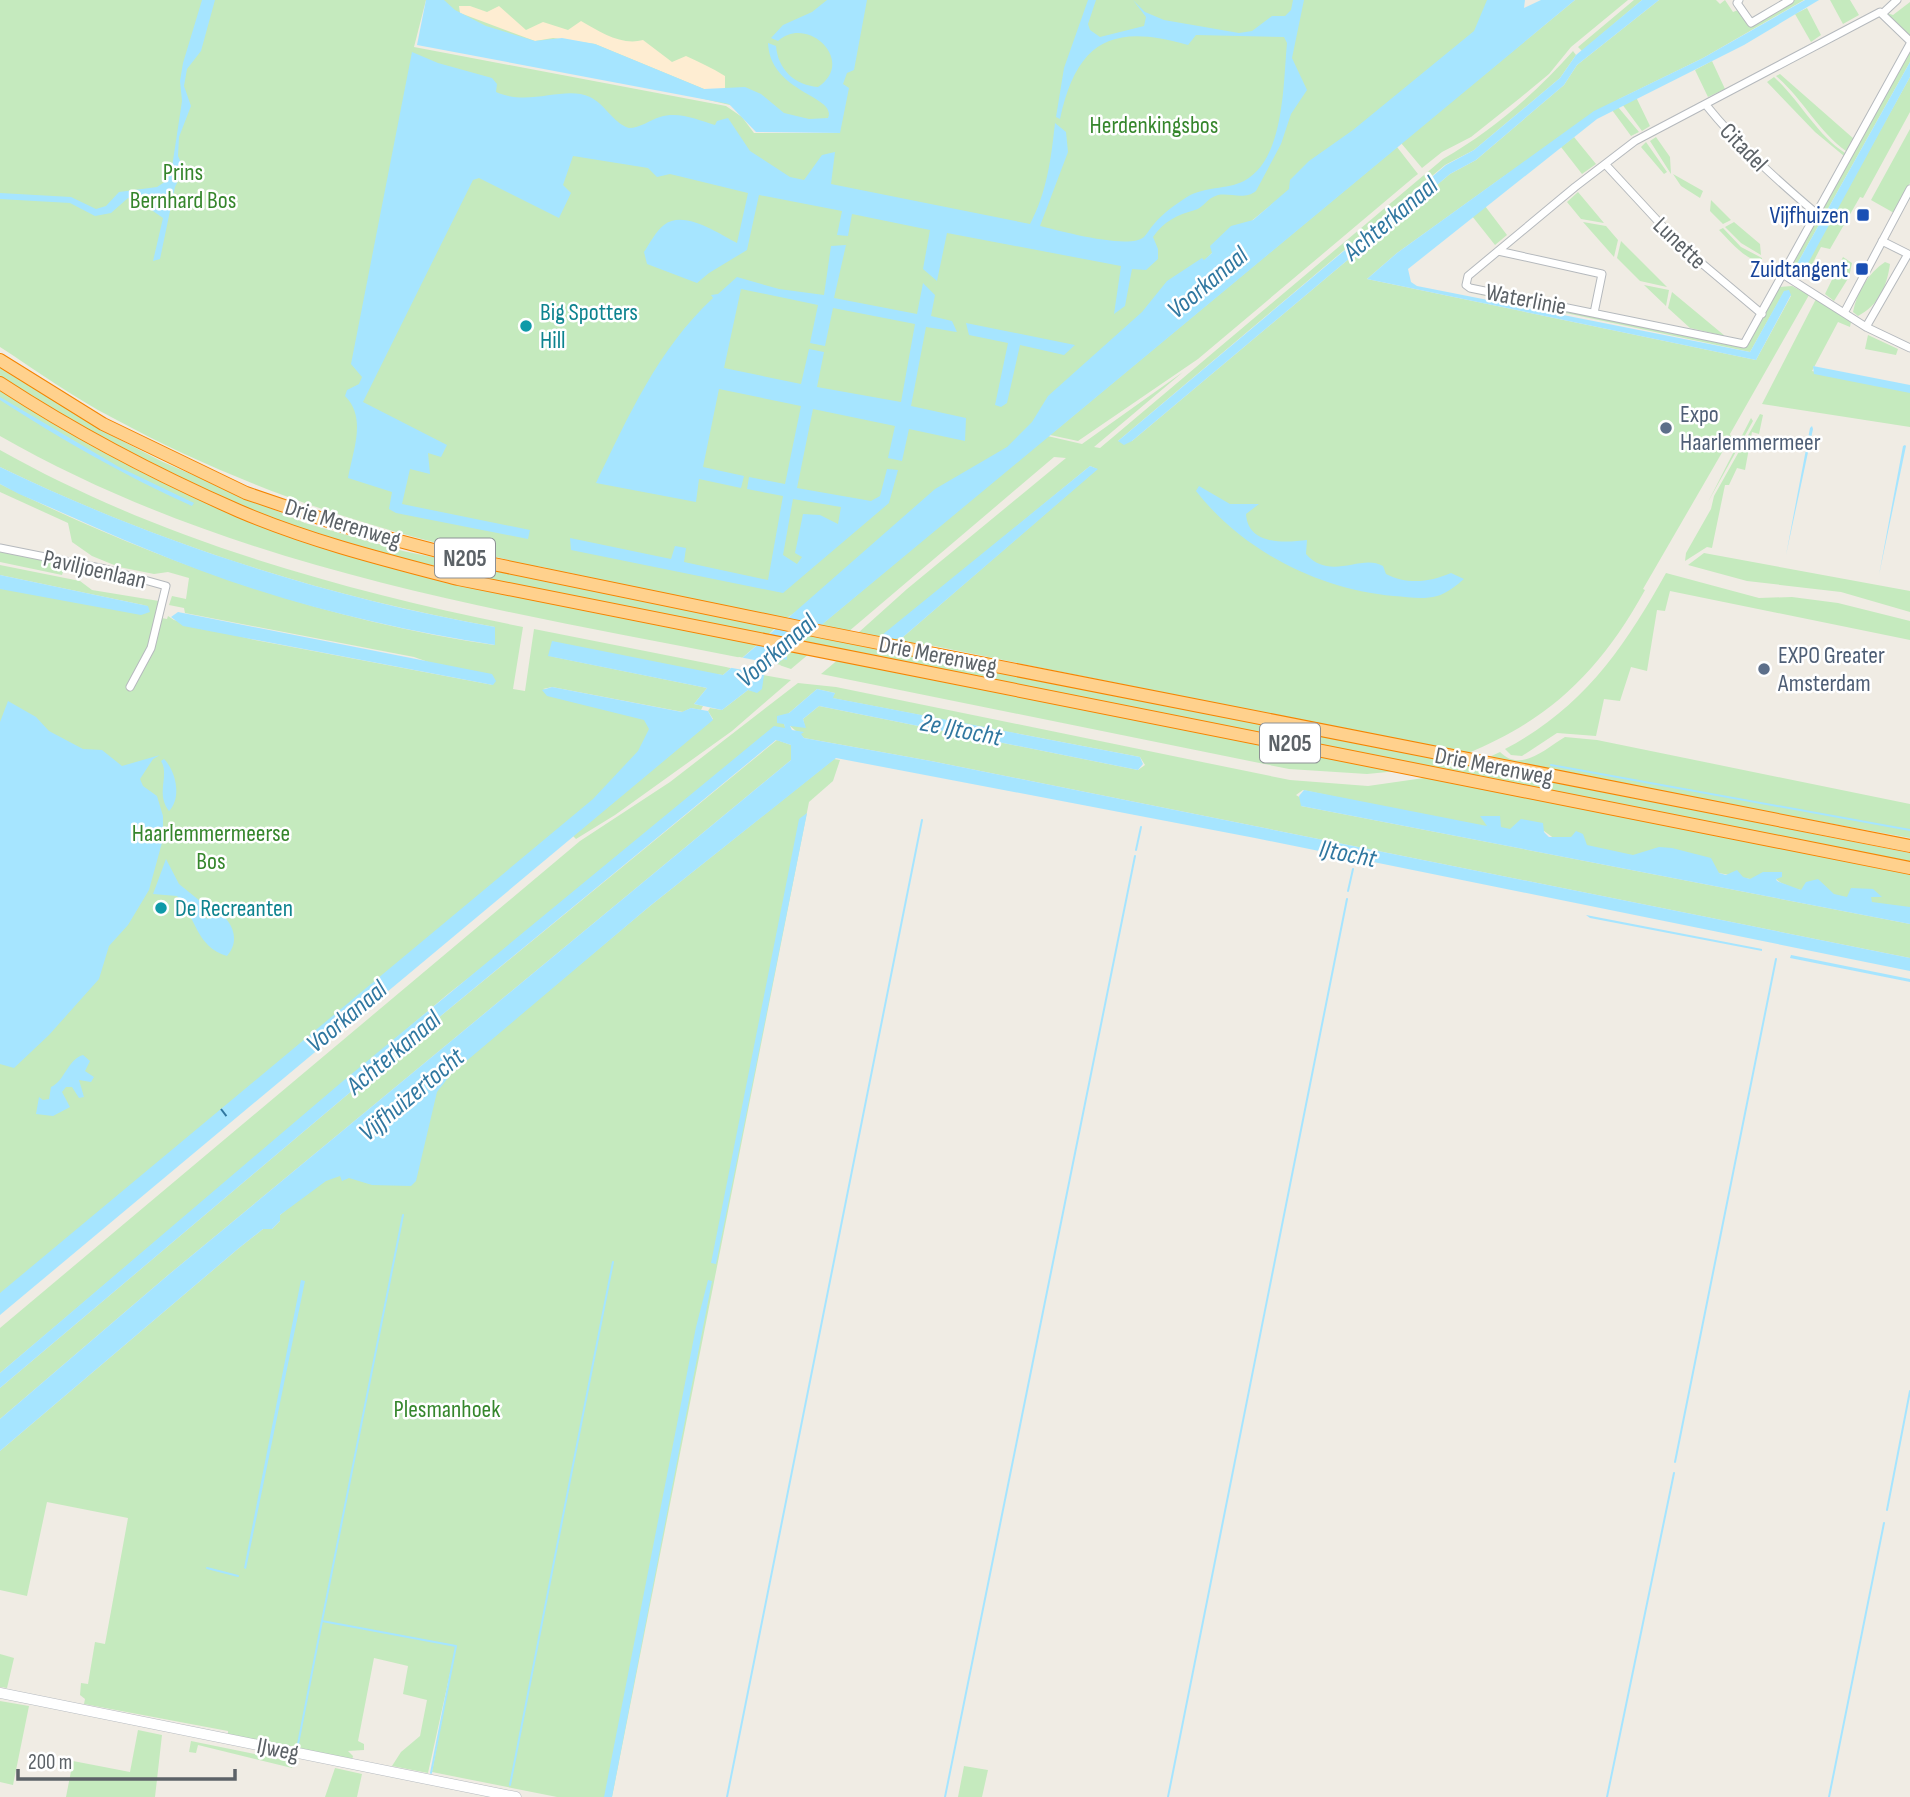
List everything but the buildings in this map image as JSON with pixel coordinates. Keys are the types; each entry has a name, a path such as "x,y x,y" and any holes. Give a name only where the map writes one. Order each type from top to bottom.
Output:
{"highway":[{"name":"Drie Merenweg","path":"0,360 103,424 246,493 346,527 464,558 775,623 1910,846"},
{"name":"Drie Merenweg","path":"0,383 51,416 241,512 317,539 458,579 1910,868"}],"street":[{"path":"1739,0 1737,3 1751,23 1790,0"},
{"name":"Waterlinie","path":"1882,14 1897,0"},
{"name":"Waterlinie","path":"1880,12 1910,42 1744,344 1470,288 1466,285 1468,276 1497,251 1644,136 1880,12"},
{"name":"Citadel","path":"1706,105 1731,136 1774,178 1817,214"},
{"name":"Lunette","path":"1606,164 1680,245 1762,314"},
{"path":"1844,313 1910,189"},
{"path":"1867,327 1909,254 1882,241"},
{"path":"1497,251 1602,274 1594,313"},
{"path":"1784,275 1867,327 1910,348"},
{"name":"Paviljoenlaan","path":"0,548 105,569 166,586 151,648 130,687"},
{"name":"IJweg","path":"0,1693 516,1797"}],"green space":[{"path":"0,0 426,0 414,47 726,106 742,117 754,133 838,133 840,107 820,126 423,33 428,0 1524,0 1212,253 1026,431 1082,444 1183,372 1094,447 1100,448 1443,159 1512,110 1544,82 1573,51 1576,55 1560,78 1474,150 1445,165 1118,441 1132,441 1450,174 1476,160 1564,85 1577,65 1659,0 1716,0 1720,4 1725,0 1733,12 1738,10 1749,25 1792,0 1804,0 1703,58 1619,99 1500,179 1397,253 1367,279 1756,360 1791,296 1784,292 1750,352 1466,292 1746,347 1779,287 1792,286 1809,295 1643,589 1645,590 1609,646 1590,669 1547,709 1496,741 1466,754 929,645 904,646 858,633 907,589 1066,458 1054,457 848,632 820,626 1030,450 784,620 565,572 560,576 546,573 547,568 536,566 534,570 509,564 509,560 406,535 306,503 208,465 160,442 84,402 0,347","holes":["1090,466 1097,469 903,637 883,636"]},
{"path":"1575,0 1628,0 1571,47 1549,74 1520,98 1471,137 1442,152 1422,168 1401,143"},
{"path":"1634,0 1642,0 1582,51 1578,47"},
{"path":"1830,0 1850,0 1859,15 1843,24"},
{"path":"1910,2 1910,37 1887,13 1893,15"},
{"path":"1807,8 1821,35 1811,42 1795,14"},
{"path":"1910,51 1910,62 1797,264 1803,269 1910,77 1910,112 1863,198 1860,197 1830,249 1821,247 1804,280 1797,275 1793,264"},
{"path":"1712,61 1725,89 1708,97 1695,70"},
{"path":"1780,74 1854,139 1846,151 1827,134 1776,76"},
{"path":"1774,77 1826,137 1845,153 1844,156 1815,132 1767,82"},
{"path":"1636,97 1650,126 1642,131 1622,104"},
{"path":"1618,107 1639,132 1631,136 1612,110"},
{"path":"1910,129 1910,183 1894,213 1871,200"},
{"path":"1574,137 1596,164 1582,174 1561,147"},
{"path":"1656,137 1670,157 1671,174 1650,141"},
{"path":"1646,142 1667,172 1664,174 1641,147"},
{"path":"1397,147 1418,174 1198,359 1078,441 1050,435"},
{"path":"1673,174 1703,191 1700,198 1681,186"},
{"path":"1578,192 1604,223 1581,219 1567,202"},
{"path":"1711,200 1731,220 1723,224 1710,211"},
{"path":"1485,206 1507,235 1495,245 1472,216"},
{"path":"1583,222 1606,226 1618,240 1614,257"},
{"path":"1734,222 1760,244 1761,255 1741,243 1725,227"},
{"path":"1723,228 1741,247 1762,258 1762,262 1739,250 1719,230"},
{"path":"1621,241 1667,287 1640,281 1617,258"},
{"path":"1843,257 1852,263 1849,277 1834,301 1825,294"},
{"path":"1885,262 1890,264 1881,294 1877,301 1858,316 1853,312 1860,290 1868,277"},
{"path":"1644,285 1669,290 1666,306"},
{"path":"1672,292 1725,336 1690,328 1668,308"},
{"path":"1816,299 1851,322 1850,327 1838,322 1812,371 1910,392 1910,427 1762,404"},
{"path":"1868,335 1898,349 1896,355 1865,349"},
{"path":"0,368 103,431 163,462 305,523 403,551 776,627 768,635 555,593 414,561 276,520 208,494 128,455 0,378"},
{"path":"0,389 101,451 211,505 316,545 758,644 742,658 455,600 268,551 177,519 87,481 0,436"},
{"path":"1760,414 1763,415 1759,434 1752,432 1745,470 1737,468 1729,485 1725,485 1712,548 1707,547 1685,561 1686,553 1711,509 1714,496"},
{"path":"1751,418 1753,421 1708,502"},
{"name":"Haarlemmermeerse Bos","path":"0,450 125,511 254,559 388,597 523,627 513,689 525,691 534,629 731,668 723,675 549,656 707,688 694,704 703,706 701,710 691,708 683,712 552,687 543,689 662,719 624,779 0,1298 0,587 148,606 0,575 0,565 80,581 92,590 159,601 156,617 167,619 168,616 174,620 255,640 493,685 414,657 185,613 184,608 169,605 172,596 186,599 189,578 168,572 154,574 119,567 92,556 72,542 68,523 0,492 0,484 119,538 180,562 303,603 366,620 494,645 495,627 367,600 304,583 180,543 119,520 0,467"},
{"path":"0,551 139,581 139,586 64,569 62,575 0,562"},
{"path":"1704,553 1910,591 1910,612 1841,592 1747,581 1688,565"},
{"path":"1666,573 1759,598 1792,597 1838,603 1910,621 1910,640 1670,591 1665,611 1657,610 1647,671 1631,667 1620,701 1604,699 1596,736 1557,733 1522,756 1511,755 1505,749 1557,715 1599,674 1634,626"},
{"path":"811,634 1910,853 1910,862 801,642"},
{"path":"791,651 810,653 791,669 776,664"},
{"path":"840,658 1398,771 1367,774 1289,769 821,674"},
{"path":"763,675 791,680 732,731 615,815 576,839 572,835 713,719 708,711 710,708 722,710 748,690 757,691 761,688"},
{"path":"798,683 836,687 1290,780 1368,786 1431,777 1910,872 1910,910 1817,894 1784,884 1775,878 1750,879 1559,842 1544,831 1519,832 1469,825 1303,790 1296,795 1301,798 1301,806 1910,924 1910,958 931,761 804,738 789,725 805,727 803,719 819,706 1138,770 1145,765 1140,757 832,698 835,693 817,689 789,713 784,724 786,729 448,994 0,1373 0,1328 580,841 670,782"},
{"path":"1565,737 1597,740 1910,804 1910,838 1483,760 1500,752 1508,758 1525,760"},
{"path":"777,740 791,745 791,760 167,1276 0,1419 0,1388 443,1014"},
{"name":"Plesmanhoek","path":"834,759 840,760 833,781 809,802 612,1797 557,1797 432,1772 453,1660 428,1773 392,1766 401,1752 420,1736 427,1700 403,1694 408,1666 374,1658 358,1741 364,1744 364,1750 348,1751 353,1756 352,1760 228,1734 228,1731 84,1704 85,1699 80,1695 81,1683 88,1684 95,1642 105,1644 128,1518 47,1502 27,1596 0,1590 0,1451 239,1248 263,1229 272,1229 280,1221 280,1215 650,906"},
{"path":"0,1654 14,1658 7,1688 0,1687"},
{"path":"0,1701 29,1706 13,1785 0,1782"},
{"path":"138,1730 162,1735 155,1797 66,1797 73,1761 130,1772"},
{"path":"191,1741 295,1762 292,1768 198,1745 196,1753 189,1752"},
{"path":"964,1766 988,1770 982,1797 958,1797"},
{"path":"335,1768 362,1774 357,1797 325,1797"}],"sand":[{"path":"459,6 470,6 487,12 499,6 526,30 543,22 568,30 581,21 619,40 643,40 672,62 686,56 725,76 725,89 704,89 595,44 553,38 535,41 460,13"}],"water":[{"path":"202,0 215,0 201,51 187,69 184,86 191,106 179,137 178,156 184,169 175,187 160,259 153,261 163,218 140,202 128,198 111,213 95,216 70,203 0,199 0,193 71,197 96,209 106,206 119,192 157,187 166,181 172,167 182,101 180,81 183,63"},
{"path":"426,0 444,0 455,10 486,26 535,41 562,38 595,44 704,89 745,87 761,94 784,113 809,119 828,118 828,111 823,104 790,83 780,73 772,60 768,43 776,46 780,62 789,74 802,83 818,87 829,76 832,65 824,44 802,33 790,34 778,41 771,38 783,25 812,12 827,0 867,0 854,70 847,73 843,84 849,88 840,133 756,132 729,104 417,45"},
{"path":"1088,0 1096,0 1088,24 1090,30 1100,37 1144,26 1146,17 1133,0 1145,12 1164,20 1239,33 1252,31 1272,16 1285,16 1291,10 1293,0 1304,0 1292,58 1307,90 1291,114 1281,144 1256,191 1247,195 1214,196 1198,209 1166,223 1153,237 1158,249 1158,259 1146,270 1132,269 1125,306 1114,314 1121,266 947,233 937,281 923,269 930,230 852,214 848,236 837,235 842,211 759,195 747,250 697,283 647,264 644,252 664,225 681,220 711,229 737,243 748,193 670,174 657,177 648,168 573,156 563,185 571,193 559,218 479,178 473,180 363,402 447,445 441,457 428,453 430,474 410,469 402,504 530,530 528,539 396,513 389,509 392,492 348,478 357,424 352,405 345,396 347,390 359,384 362,377 351,364 412,52 438,63 492,78 497,84 496,92 509,96 534,97 569,93 590,97 623,126 629,128 667,115 688,117 715,125 717,121 728,118 750,151 790,177 804,180 822,155 835,152 831,184 1030,224 1044,187 1055,123 1066,132 1068,152 1040,226 1110,241 1136,240 1144,237 1161,216 1187,197 1201,191 1237,184 1257,170 1275,138 1287,43 1284,37 1196,35 1188,45 1139,36 1119,38 1102,44 1088,55 1067,92 1060,119 1056,117 1064,68"},
{"name":"Voorkanaal","path":"1487,0 1525,0 1524,8 1541,0 1575,0 801,642 787,655 787,660 783,659 764,675 762,689 757,693 748,690 722,710 694,704 707,688 548,656 552,641 723,675 935,489 1007,447 1032,422 1048,396 1142,312 1167,281 1202,258 1204,260 1212,253 1210,246 1231,226 1253,220 1289,189 1290,180 1309,161 1353,130 1474,31"},
{"name":"Achterkanaal","path":"1642,0 1659,0 1577,65 1564,85 1476,160 1450,174 1132,441 1124,445 1118,441 1446,165 1474,150 1560,78 1576,55"},
{"path":"1805,0 1819,0 1744,45 1597,119 1408,269 1411,282 1417,286 1750,352 1784,291 1789,290 1791,295 1756,360 1367,279 1397,253 1594,111 1703,58"},
{"path":"1910,62 1910,77 1806,267 1800,269 1797,264"},
{"path":"846,245 834,298 917,314 923,283 935,295 931,316 952,321 957,332 926,327 911,406 966,418 965,441 909,429 902,461 888,458 895,426 813,409 797,488 871,501 880,496 887,469 898,470 889,503 783,593 571,550 570,538 671,559 675,546 686,548 684,562 768,580 783,496 747,489 749,477 785,484 801,406 719,389 703,467 744,476 741,488 699,479 696,502 596,483 620,433 660,362 693,318 713,298 711,295 718,294 737,277 779,289 824,295 831,246","holes":["741,289 818,305 810,343 825,346 833,308 915,324 901,402 817,387 824,352 809,349 801,384 724,368","793,499 841,507 838,524 820,515 803,514 795,553 802,557 797,564 783,555"]},
{"path":"966,323 1075,345 1064,355 1020,345 1007,403 1001,407 995,405 1008,343 969,335"},
{"path":"1813,366 1910,385 1910,393 1814,374"},
{"path":"0,397 119,467 194,503 192,506 94,457 23,415 0,400"},
{"path":"1812,426 1813,429 1786,555 1810,428"},
{"path":"1903,446 1906,446 1879,575"},
{"path":"1090,466 1098,469 903,637 895,639 882,635"},
{"path":"0,467 120,520 242,564 367,600 495,627 495,645 406,629 318,608 188,566 0,484"},
{"path":"1199,486 1230,504 1259,504 1246,514 1253,532 1269,540 1307,540 1306,554 1325,566 1374,563 1383,566 1386,574 1402,580 1427,580 1451,573 1464,579 1440,595 1421,598 1366,592 1310,576 1259,549 1236,532 1196,491"},
{"path":"0,575 148,606 150,612 141,615 0,589"},
{"path":"178,612 492,674 496,681 493,685 183,626 171,617"},
{"name":"Voorkanaal","path":"552,687 682,712 691,708 708,711 713,720 0,1315 0,1293 593,799 638,751 649,729 644,720 547,696 542,690"},
{"path":"817,689 835,693 833,698 1140,757 1143,764 1138,770 819,706 803,719 806,728 790,726 792,730 804,732 801,734 804,738 931,761 1910,958 1910,971 1255,838 836,758 650,906 451,1074 437,1092 416,1181 411,1186 372,1185 349,1178 342,1181 340,1176 326,1181 280,1215 280,1221 272,1229 263,1229 239,1248 0,1451 0,1419 167,1276 791,760 791,745 776,740 443,1014 0,1388 0,1373 343,1081 774,726 785,728 784,724 777,723 777,716 789,713"},
{"path":"8,701 36,717 49,731 83,749 102,750 122,766 160,755 153,759 140,779 143,786 157,796 163,816 163,839 149,890 128,925 109,946 99,979 49,1035 14,1068 0,1064 0,722"},
{"path":"164,759 172,770 176,785 175,799 169,811 163,798 164,773 161,761"},
{"path":"1304,790 1487,826 1480,816 1500,816 1501,827 1510,829 1521,819 1543,823 1544,832 1549,837 1571,837 1576,831 1583,834 1587,845 1633,855 1659,847 1672,848 1711,858 1719,873 1726,875 1737,870 1743,877 1750,879 1763,872 1782,872 1782,877 1776,879 1777,881 1801,890 1806,882 1818,879 1834,894 1847,897 1851,888 1873,889 1882,897 1871,897 1872,902 1910,907 1910,924 1301,806 1299,796"},
{"path":"807,813 716,1264 711,1263 799,819"},
{"path":"166,859 179,884 200,901 207,920 213,908 229,923 234,943 227,956 216,951 202,938 177,896 153,894"},
{"path":"1586,915 1762,949 1762,951 1590,918"},
{"path":"1791,955 1910,979 1910,982 1790,958"},
{"path":"83,1055 90,1061 85,1071 94,1077 91,1082 79,1080 84,1097 79,1098 72,1087 66,1087 62,1092 70,1107 53,1116 36,1114 39,1097 43,1100 49,1099 51,1087 60,1080 73,1061"},
{"path":"301,1280 305,1281 246,1569 244,1568"},
{"path":"708,1280 712,1281 612,1797 604,1797 696,1327"}],"pier":[{"path":"739,657 781,665 769,675 727,667"}],"waterway":[{"path":"1551,765 1910,830"},
{"path":"727,1797 922,820"},
{"path":"1136,850 1141,827"},
{"path":"945,1797 1135,856"},
{"name":"IJtocht","path":"1348,891 1353,869"},
{"path":"1168,1797 1347,899"},
{"path":"1675,1462 1776,959"},
{"path":"322,1621 403,1215"},
{"path":"510,1785 613,1262"},
{"path":"1887,1510 1910,1391"},
{"path":"1607,1797 1674,1473"},
{"path":"1829,1797 1884,1523"},
{"path":"207,1568 238,1576"},
{"path":"298,1744 322,1621 456,1646 431,1773"}],"ferry route":[{"path":"221,1109 230,1121"}],"place":[{"name":"Vijfhuizen","path":"1863,215"},
{"name":"Zuidtangent","path":"1862,269"},
{"name":"Big Spotters Hill","path":"526,326"},
{"name":"Expo Haarlemmermeer","path":"1666,428"},
{"name":"EXPO Greater Amsterdam","path":"1764,669"},
{"name":"De Recreanten","path":"161,908"}],"park label":[{"name":"Herdenkingsbos","path":"1154,125"},
{"name":"Prins Bernhard Bos","path":"183,186"}],"water label":[{"name":"2e IJtocht","path":"961,729"},
{"name":"Vijfhuizertocht","path":"411,1094"}]}
